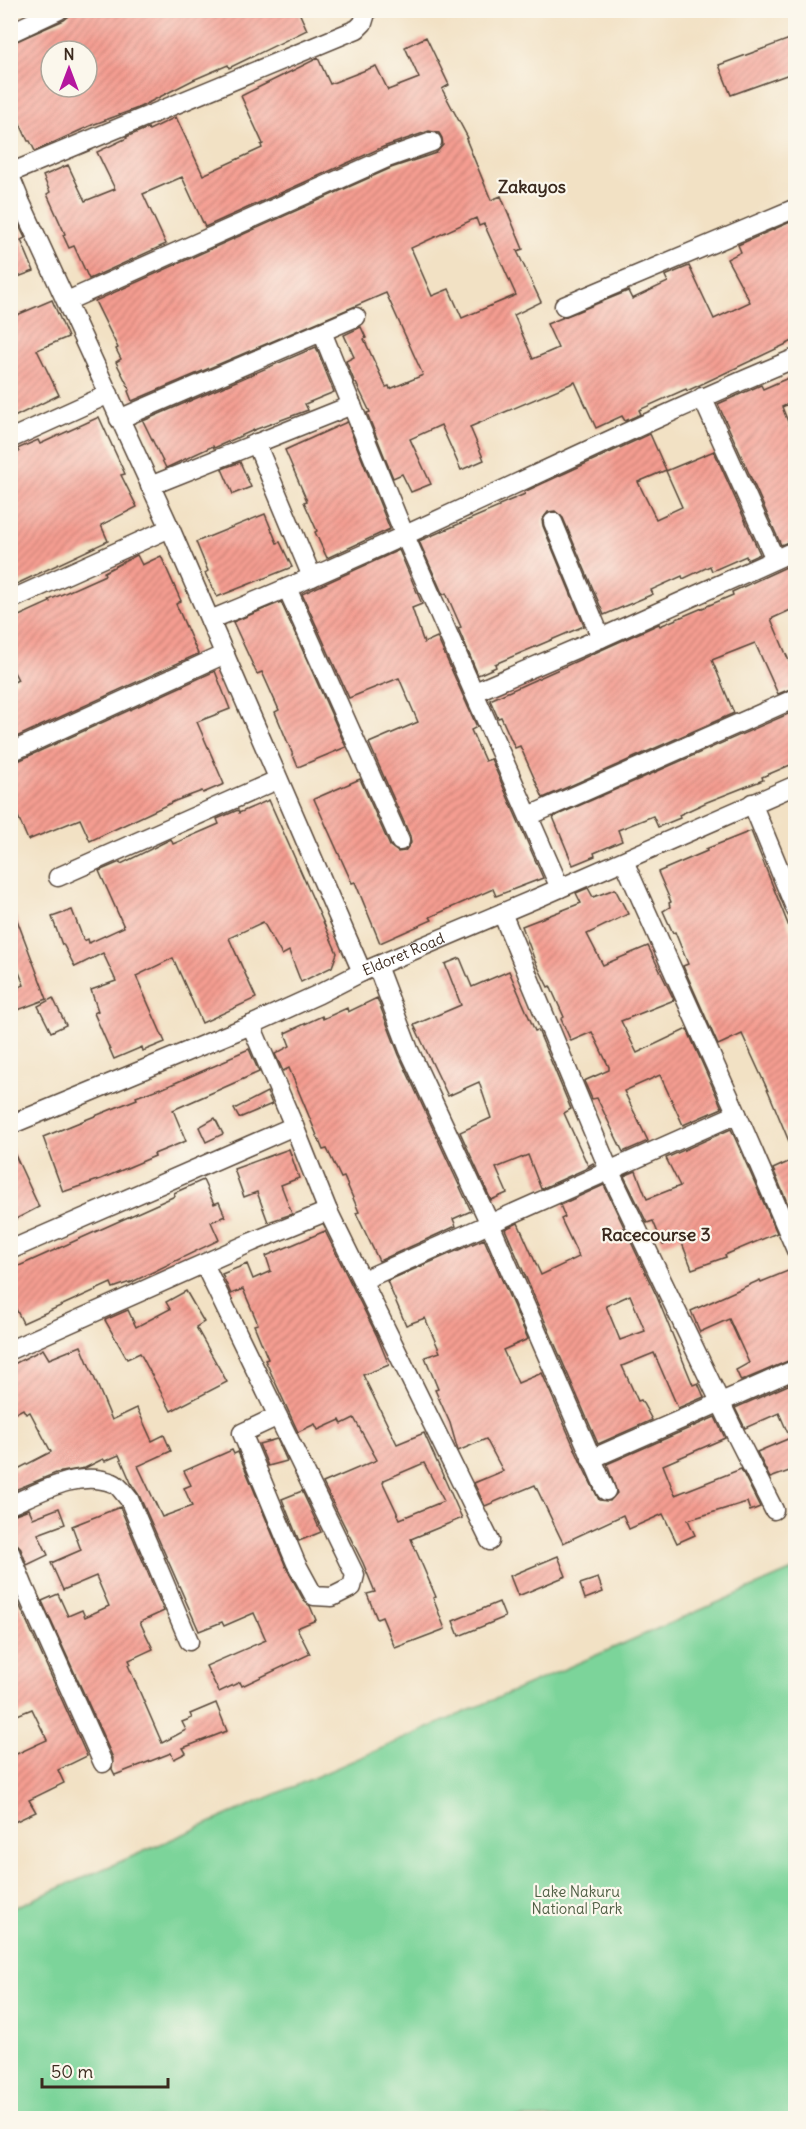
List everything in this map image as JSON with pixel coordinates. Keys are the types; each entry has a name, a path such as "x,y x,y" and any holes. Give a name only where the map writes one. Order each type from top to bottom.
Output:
{"street":[{"path":"10,33 59,10"},
{"path":"367,10 363,23 357,28 10,174 16,205 67,301 170,528 278,780 409,1050 490,1224 606,1491"},
{"path":"67,301 387,158 432,142"},
{"path":"564,306 795,208"},
{"path":"119,418 356,317"},
{"path":"322,332 405,536 476,692 560,888"},
{"path":"210,620 405,536 702,397 795,358"},
{"path":"10,439 109,394"},
{"path":"702,397 775,559"},
{"path":"150,486 352,405"},
{"path":"256,443 312,577"},
{"path":"553,522 601,638"},
{"path":"10,600 170,528"},
{"path":"476,692 795,550"},
{"path":"287,588 400,841"},
{"path":"13,751 225,654"},
{"path":"529,816 795,698"},
{"path":"58,877 278,780"},
{"name":"Eldoret Road","path":"10,1125 251,1025 369,969 624,861 795,784"},
{"path":"752,803 795,910"},
{"path":"624,861 738,1114 795,1250"},
{"path":"502,913 609,1170 774,1510"},
{"path":"251,1025 328,1211 490,1541"},
{"path":"363,1280 738,1114"},
{"path":"10,1250 294,1126"},
{"path":"10,1350 252,1242 328,1211"},
{"path":"204,1264 278,1416 355,1575 352,1587 332,1597 314,1596 291,1552 243,1433 278,1416"},
{"path":"591,1459 795,1369"},
{"path":"10,1506 67,1481 99,1480 115,1483 129,1499 189,1641"},
{"path":"10,1552 103,1762"}],"green space":[{"name":"Lake Nakuru National Park","path":"795,1569 795,2118 11,2118 11,1909"}],"building":[{"path":"70,10 298,10 307,30 229,68 228,65 138,108 92,125 35,151 10,102 10,44 69,16"},
{"path":"426,37 449,85 442,89 468,138 466,139 491,200 501,196 523,249 517,251 541,302 514,315 533,359 558,348 547,324 628,291 632,299 668,282 665,276 689,266 714,319 750,302 727,259 741,252 738,245 795,220 795,340 687,391 686,389 639,410 641,414 625,421 622,416 596,428 575,382 470,427 484,460 461,470 441,425 410,439 431,484 411,492 402,474 393,478 367,413 370,412 346,361 354,357 344,335 361,327 366,338 364,339 386,387 389,386 390,389 423,375 386,293 132,401 128,391 130,390 116,362 121,359 116,349 118,348 95,301 391,168 436,153 443,145 442,138 439,133 429,131 383,147 205,227 182,177 143,194 166,244 89,279 74,246 69,248 63,235 65,234 47,194 50,192 43,176 68,165 85,201 115,189 97,152 126,137 148,128 149,130 176,117 203,175 262,148 263,144 241,96 318,58 330,84 376,66 388,90 419,78 405,47","holes":["476,218 479,226 484,224 516,295 462,318 449,289 432,296 411,248"]},
{"path":"795,37 795,72 731,95 719,65"},
{"path":"10,207 25,238 21,240 34,271 10,280"},
{"path":"52,300 68,337 37,350 59,395 10,419 10,318"},
{"path":"316,347 334,392 305,404 308,410 214,448 213,446 166,468 143,421"},
{"path":"795,375 795,401 782,407 793,434 791,435 795,446 795,539 781,545 718,404 761,385 763,389"},
{"path":"99,417 125,474 121,475 137,507 101,525 108,541 10,587 10,456 19,452 17,449 38,440 40,444"},
{"path":"347,422 390,529 327,558 304,502 307,501 285,450"},
{"path":"650,434 666,470 638,482 656,519 682,507 666,471 714,451 760,554 747,560 746,556 712,571 710,566 683,579 682,576 651,590 653,594 604,615 563,518 555,511 548,512 542,520 543,526 584,626 495,664 496,667 478,675 458,628 461,627 446,593 443,595 419,541 499,507 525,494 524,492"},
{"path":"240,462 251,487 233,494 222,469"},
{"path":"265,514 277,543 280,542 292,567 217,597 205,573 208,571 196,542"},
{"path":"399,550 422,604 412,608 424,643 437,637 477,727 471,730 485,761 491,759 543,878 496,896 493,889 430,917 432,920 380,943 355,882 352,883 314,799 360,779 390,846 398,852 405,851 411,843 410,836 369,743 418,722 399,678 349,698 302,594"},
{"path":"137,555 142,565 161,556 181,601 176,604 198,654 12,739 10,735 10,684 18,680 10,664 10,620 105,575 104,572"},
{"path":"795,563 795,581 789,585 795,599 795,608 771,619 795,675 795,687 778,694 755,643 712,660 734,713 543,798 520,746 515,748 501,717 498,718 490,700 659,624 660,626 733,595 732,592"},
{"path":"281,602 346,747 298,767 275,712 279,710 262,672 257,674 233,622"},
{"path":"215,671 230,709 197,722 224,784 175,801 90,841 80,819 28,840 17,814 10,817 10,762 18,761"},
{"path":"795,711 795,763 762,777 763,780 679,815 680,818 658,827 653,816 618,830 622,841 573,865 553,817"},
{"path":"269,800 337,953 332,967 301,982 289,951 282,955 263,922 229,938 256,998 202,1023 173,958 136,976 165,1042 143,1051 142,1047 114,1059 94,1013 98,1011 91,990 116,981 103,953 75,967 62,945 52,917 72,910 84,941 88,939 89,943 124,927 99,871 120,862 121,864 171,839 173,844 219,824 217,819 238,810 239,813"},
{"path":"751,831 795,942 795,1077 790,1079 795,1093 795,1156 742,1034 718,1045 683,966 688,964 675,932 673,933 663,911 670,907 671,902 658,872"},
{"path":"588,888 593,897 615,889 628,914 587,934 603,965 648,946 674,1000 621,1021 637,1053 687,1029 722,1108 683,1125 660,1075 624,1091 648,1141 623,1152 597,1098 592,1099 584,1081 609,1070 609,1067 592,1032 571,1041 561,1019 564,1017 550,986 548,987 535,961 522,926 581,903 576,893"},
{"path":"11,904 47,999 10,1013 10,990 24,985 10,949"},
{"path":"460,958 472,987 509,971 535,1031 538,1030 571,1109 564,1113 588,1166 593,1163 594,1165 541,1189 528,1155 496,1168 507,1193 491,1200 460,1132 491,1118 479,1082 448,1096 414,1025 461,1005 445,964"},
{"path":"53,998 66,1025 51,1032 38,1006"},
{"path":"377,998 399,1055 471,1211 453,1219 456,1226 379,1261 356,1213 359,1212 344,1177 341,1178 327,1149 323,1150 289,1068 283,1071 275,1054 290,1046 285,1033 322,1016 323,1019 347,1008 348,1012"},
{"path":"249,1049 259,1072 173,1110 186,1141 101,1179 63,1192 43,1137 137,1099 136,1097 161,1089"},
{"path":"267,1092 272,1104 239,1118 234,1109"},
{"path":"215,1118 223,1134 206,1142 199,1127"},
{"path":"731,1129 777,1233 725,1255 726,1257 692,1269 680,1238 663,1245 653,1221 647,1223 624,1176 636,1171 647,1199 680,1186 666,1158"},
{"path":"10,1144 39,1207 14,1220 10,1212"},
{"path":"289,1149 299,1178 281,1185 292,1214 268,1222 257,1192 244,1197 234,1169"},
{"path":"795,1159 795,1221 773,1169"},
{"path":"203,1180 214,1204 219,1202 225,1216 211,1222 219,1240 130,1283 113,1288 111,1283 23,1323 10,1297 10,1270 175,1196 174,1193"},
{"path":"604,1185 657,1297 693,1385 698,1383 704,1397 678,1408 654,1353 622,1366 638,1401 641,1400 652,1420 598,1444 505,1229 518,1223 541,1275 579,1257 561,1219 565,1217 560,1205","holes":["630,1295 645,1331 620,1340 606,1306"]},
{"path":"325,1231 389,1365 363,1375 397,1444 424,1433 462,1518 411,1539 436,1597 433,1598 445,1629 395,1648 382,1617 377,1619 367,1594 375,1592 323,1483 377,1460 354,1418 342,1424 340,1420 318,1430 315,1424 298,1432 265,1360 268,1359 254,1325 258,1324 243,1289 231,1294 222,1274 247,1264 253,1279 271,1271 266,1256","holes":["424,1463 444,1501 400,1519 383,1483 384,1480"]},
{"path":"484,1239 528,1339 503,1350 518,1383 542,1373 599,1500 610,1501 617,1493 607,1464 715,1417 725,1438 663,1465 675,1495 741,1469 760,1507 750,1511 747,1502 688,1520 695,1535 677,1543 663,1514 629,1529 623,1515 563,1543 535,1485 485,1506 474,1483 503,1471 486,1439 458,1451 425,1357 440,1352 425,1318 406,1325 387,1281"},
{"path":"795,1268 795,1358 741,1381 736,1370 749,1363 729,1319 700,1332 691,1311 760,1280 761,1282"},
{"path":"186,1291 204,1322 196,1327 227,1382 171,1411 140,1353 127,1359 105,1320 128,1310 136,1327 170,1309 166,1302"},
{"path":"81,1346 112,1420 137,1408 152,1441 164,1435 171,1451 138,1466 162,1517 192,1506 184,1488 191,1485 184,1471 232,1450 234,1454 238,1452 286,1567 316,1620 297,1628 310,1654 242,1686 240,1682 219,1692 206,1666 266,1640 254,1613 224,1626 222,1622 199,1631 119,1455 105,1461 103,1459 85,1468 56,1473 10,1492 10,1463 14,1471 51,1452 30,1412 26,1414 23,1409 10,1416 10,1366 43,1349 49,1359"},
{"path":"795,1382 795,1469 770,1478 757,1452 790,1438 779,1413 745,1428 735,1408"},
{"path":"277,1439 287,1461 268,1466 259,1444"},
{"path":"302,1491 321,1532 299,1541 282,1499"},
{"path":"120,1507 164,1611 140,1622 153,1649 129,1660 131,1664 128,1665 162,1743 186,1730 182,1722 192,1718 190,1714 216,1703 227,1731 183,1748 186,1753 174,1759 171,1753 115,1775 112,1769 113,1758 42,1601 58,1594 68,1616 82,1610 85,1617 109,1606 96,1576 63,1590 51,1563 81,1550 72,1526"},
{"path":"59,1508 65,1524 38,1534 48,1555 27,1565 20,1547 10,1541 10,1516 29,1509 33,1518"},
{"path":"558,1556 566,1576 518,1596 510,1576"},
{"path":"598,1578 603,1592 585,1599 580,1584"},
{"path":"10,1584 87,1756 58,1770 64,1783 29,1800 36,1812 10,1824 10,1757 47,1740 32,1709 10,1718"},
{"path":"499,1602 505,1617 459,1636 453,1621"}],"district":[{"name":"Zakayos","path":"532,187"},
{"name":"Racecourse 3","path":"656,1235"}]}
